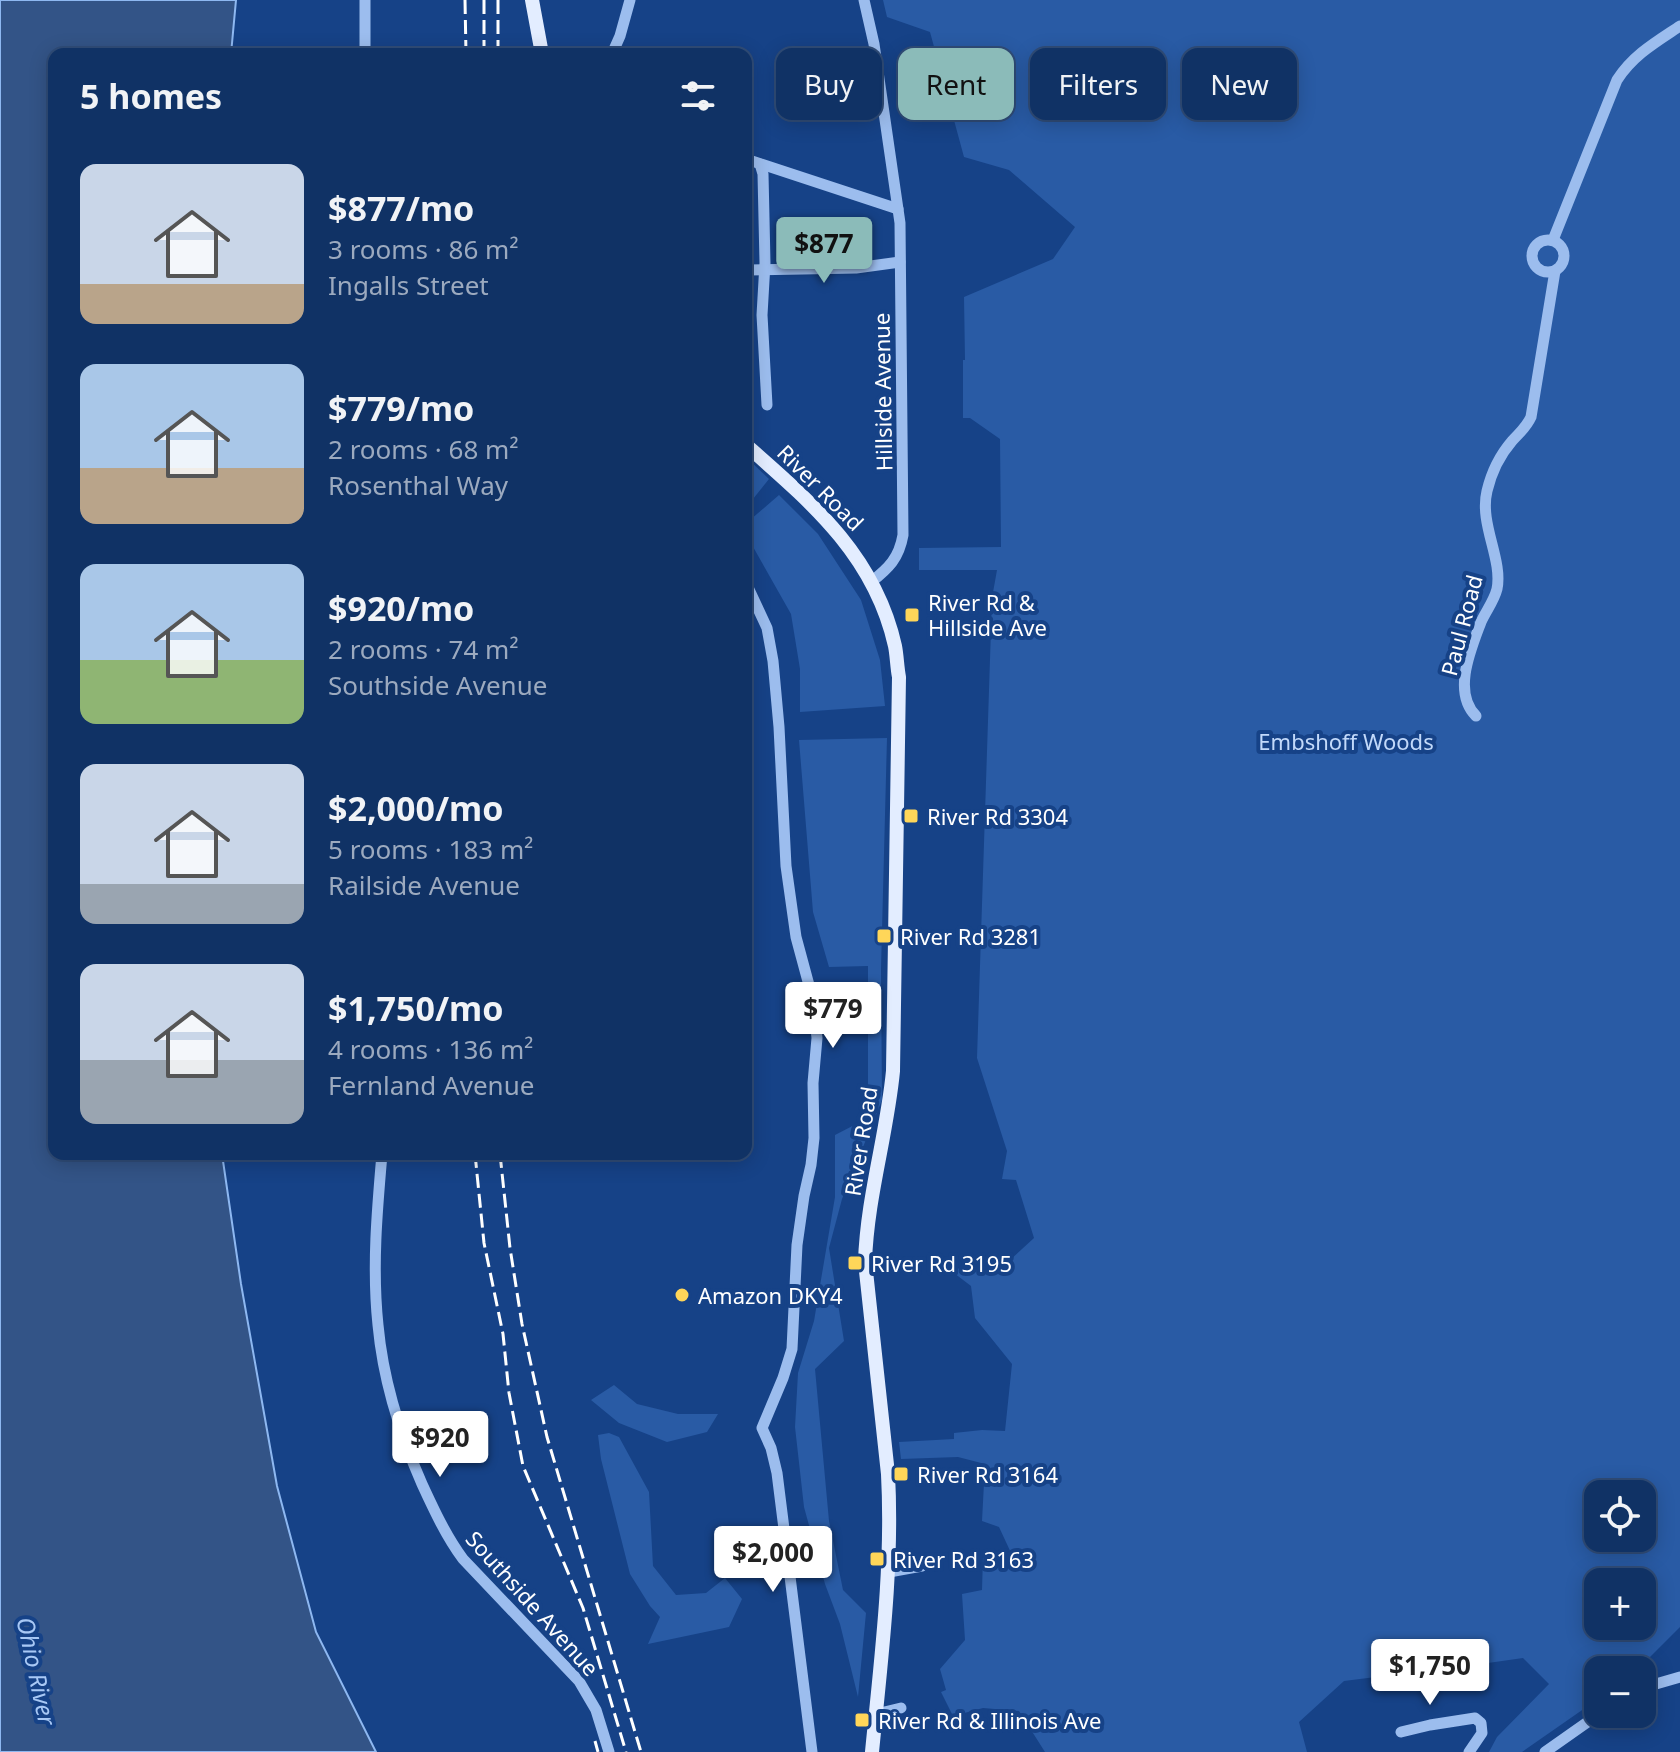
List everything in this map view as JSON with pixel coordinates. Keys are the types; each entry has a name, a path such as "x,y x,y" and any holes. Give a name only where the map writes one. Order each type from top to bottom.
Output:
{"main road":[{"path":"532,0 541,48"},
{"name":"River Road","path":"752,450 824,516 856,556 882,605 895,646 899,677 893,1071 865,1262 890,1508 889,1572 872,1752"}],"street":[{"path":"365,0 365,48"},
{"path":"615,48 630,0"},
{"name":"Hillside Avenue","path":"864,0 874,44 901,240 903,535 895,560 871,582"},
{"name":"Paul Road","path":"1553,240 1617,80 1641,51 1680,26"},
{"path":"752,161 898,209"},
{"path":"760,164 763,174 762,315 767,405"},
{"name":"Paul Road","path":"1543,240 1553,240 1562,247 1564,255 1561,266 1555,271 1540,270 1535,267 1531,257 1534,246 1543,240"},
{"path":"752,270 856,268 900,262"},
{"name":"Paul Road","path":"1476,716 1466,698 1465,674 1481,623 1495,598 1498,578 1485,511 1486,493 1501,457 1531,417 1555,271"},
{"path":"752,596 767,628 773,661 786,866 796,937 813,1000 817,1038 813,1083 814,1138 797,1245 792,1349 762,1428 777,1473 812,1752"},
{"name":"Southside Avenue","path":"381,1160 376,1260 378,1327 390,1392 414,1464 445,1532 463,1559 589,1695 609,1752"},
{"path":"889,1572 922,1566"},
{"path":"1656,1684 1680,1677"},
{"path":"876,1714 901,1708"},
{"path":"1401,1732 1468,1718 1477,1719 1483,1728 1469,1752"},
{"path":"1545,1752 1584,1725"}],"green space":[{"name":"Embshoff Woods","path":"883,0 1680,0 1680,1627 1651,1656 1584,1656 1584,1709 1522,1752 1489,1752 1497,1737 1549,1684 1523,1658 1481,1664 1466,1673 1463,1666 1344,1681 1299,1722 1307,1752 1045,1752 1019,1711 983,1708 953,1716 941,1692 946,1690 940,1669 965,1640 962,1594 982,1590 983,1557 1012,1555 999,1527 982,1521 985,1464 958,1457 901,1459 899,1442 954,1439 954,1433 982,1430 1005,1431 1012,1364 975,1318 971,1286 950,1270 1010,1260 1034,1238 1016,1180 1002,1179 1007,1151 977,1058 992,598 997,570 919,570 919,548 1001,547 1000,439 970,418 963,418 964,297 1053,259 1075,227 1009,170 964,157 954,120 1014,120 1014,48 934,48 930,32 887,17"},
{"path":"752,463 769,479 752,499"},
{"path":"779,495 818,534 861,600 880,660 885,706 800,712 800,669 791,614 752,545 752,518"},
{"path":"887,738 881,969 882,1100 842,1199 829,1248 844,1341 815,1369 829,1521 843,1590 866,1613 858,1697 840,1624 825,1584 804,1507 795,1427 798,1373 814,1321 835,1197 835,1135 868,1118 868,966 829,967 813,912 799,740"},
{"path":"614,1385 637,1404 678,1414 718,1414 707,1432 667,1442 619,1423 591,1400"},
{"path":"609,1433 619,1437 649,1492 653,1566 676,1595 706,1593 725,1578 742,1599 729,1627 648,1644 660,1617 630,1574 601,1459 598,1435"}],"water":[{"name":"Ohio River","path":"0,0 236,0 232,48 48,48 48,1160 223,1160 241,1284 277,1486 316,1632 376,1752 0,1752"}],"railway":[{"path":"465,0 466,48"},
{"path":"484,0 484,48"},
{"path":"498,0 498,48"},
{"path":"476,1160 484,1243 503,1334 509,1393 523,1466 583,1608 626,1752"},
{"path":"501,1160 522,1324 547,1437 641,1752"},
{"path":"595,1741 598,1752"}],"place":[{"name":"River Rd & Hillside Ave","path":"912,615"},
{"name":"River Rd 3304","path":"911,816"},
{"name":"River Rd 3281","path":"884,936"},
{"name":"River Rd 3195","path":"855,1263"},
{"name":"Amazon DKY4","path":"682,1295"},
{"name":"River Rd 3164","path":"901,1474"},
{"name":"River Rd 3163","path":"877,1559"},
{"name":"River Rd & Illinois Ave","path":"862,1720"}]}
